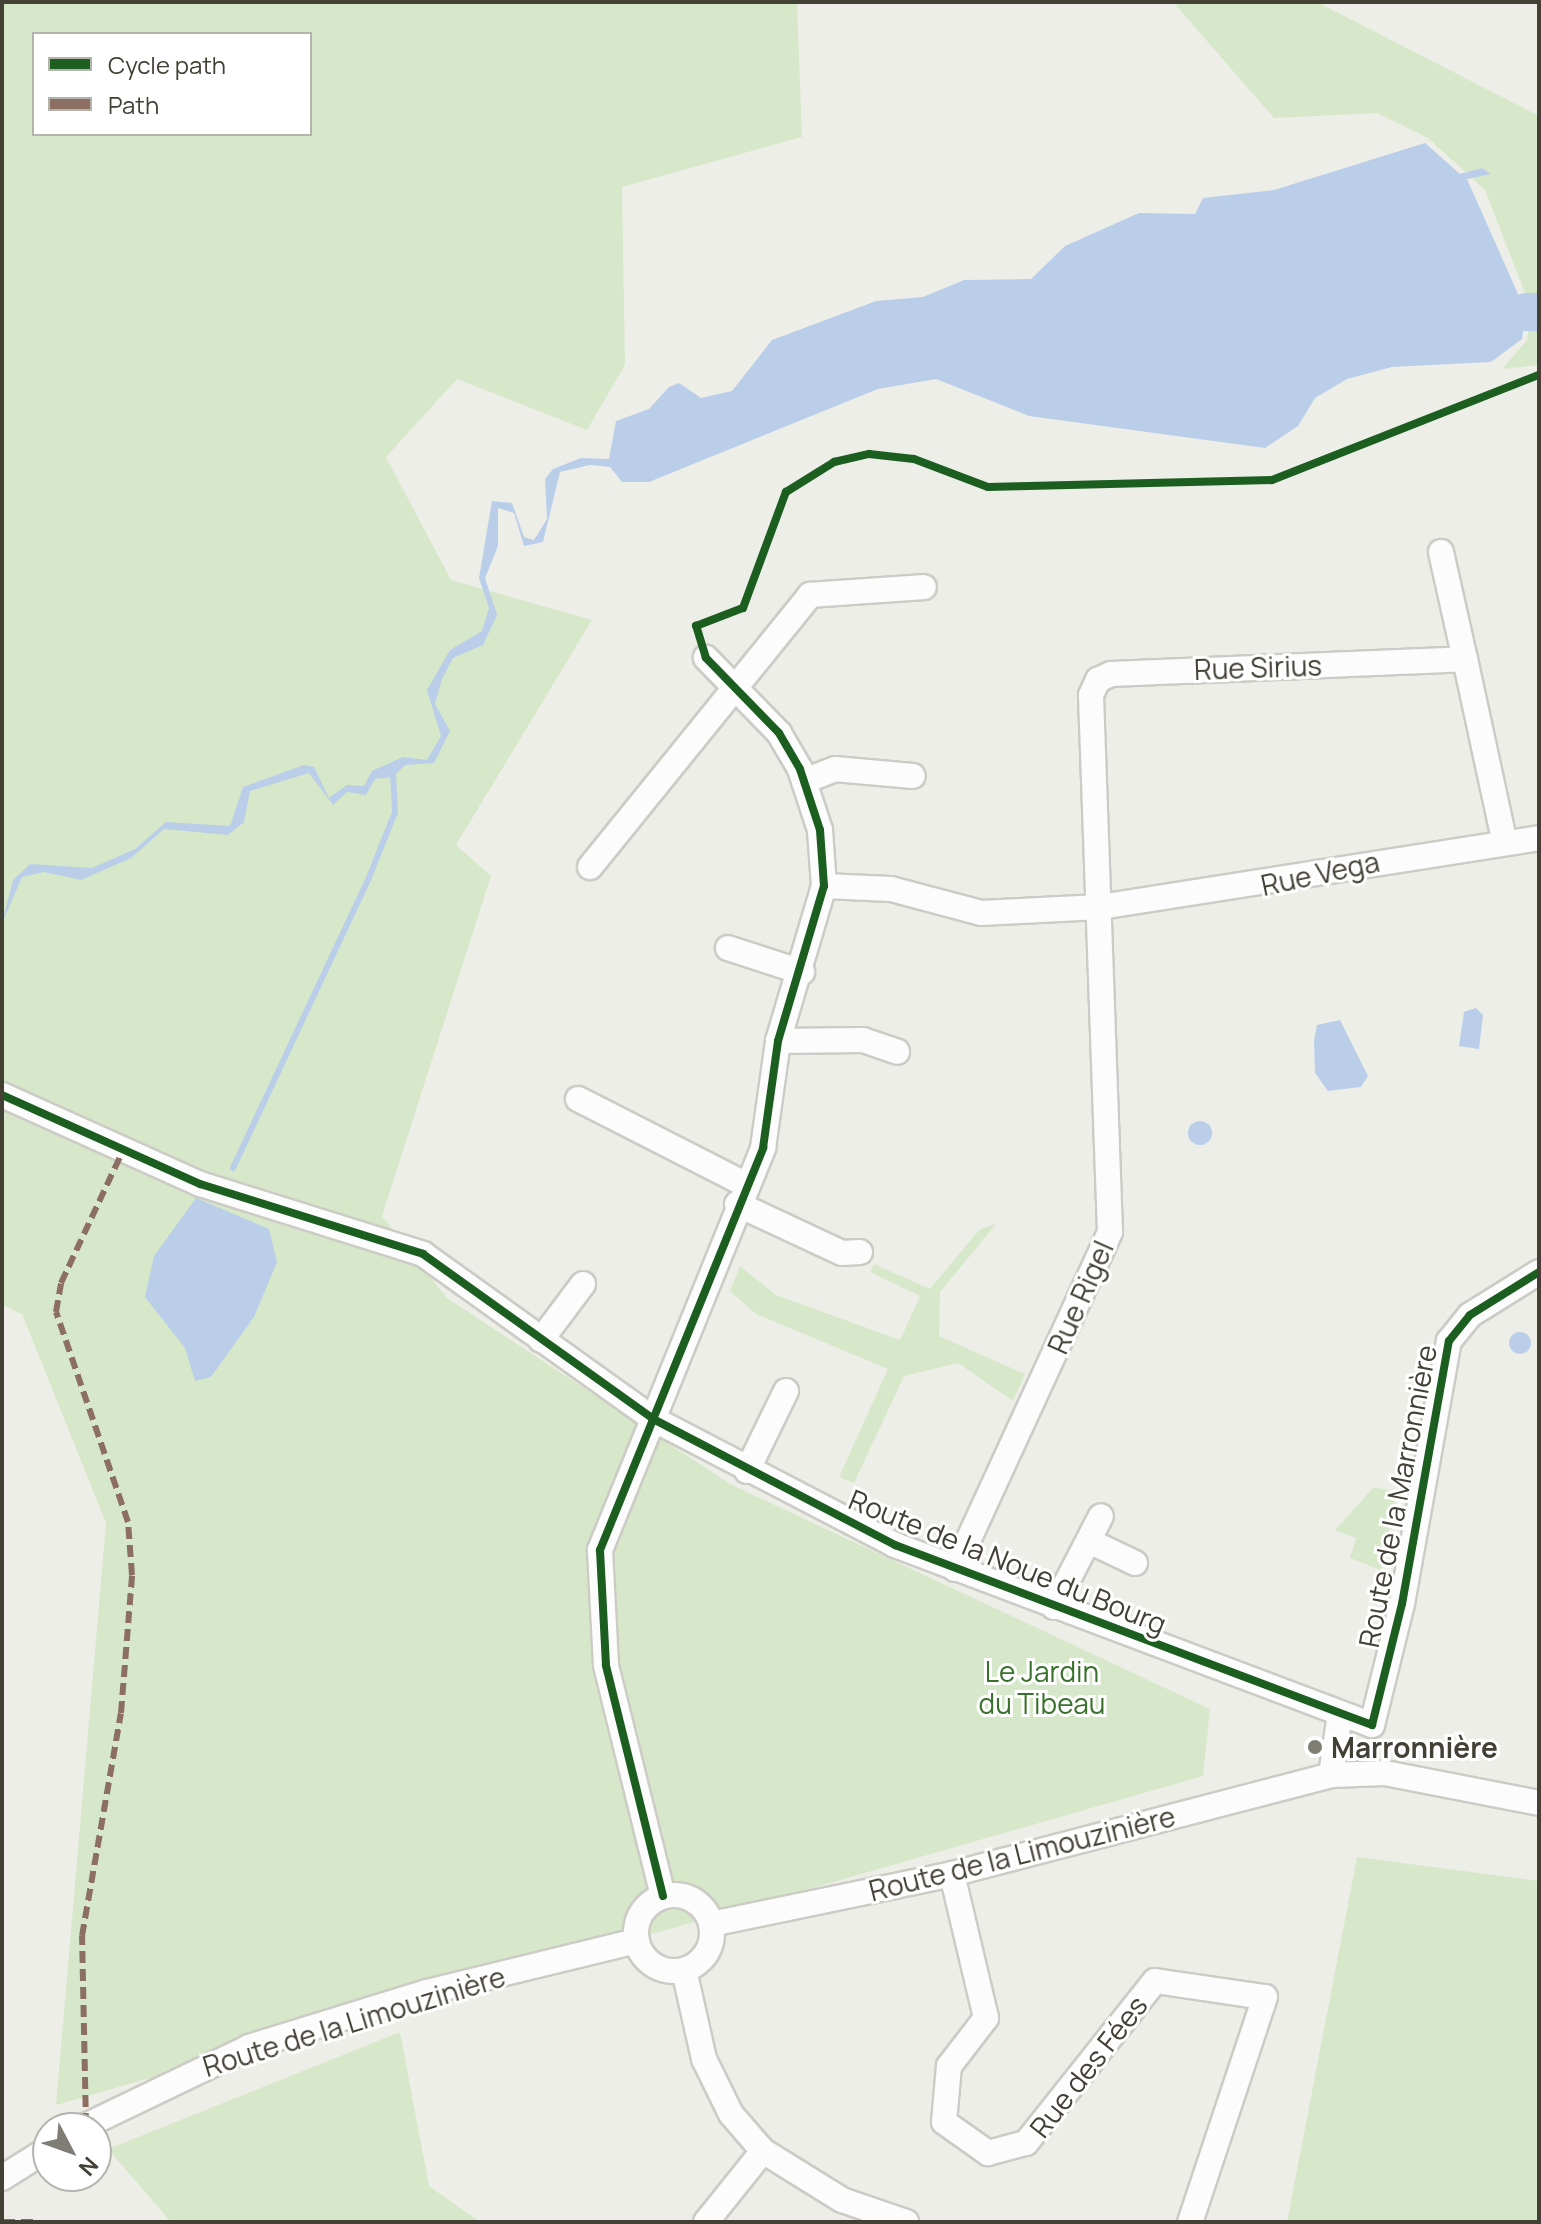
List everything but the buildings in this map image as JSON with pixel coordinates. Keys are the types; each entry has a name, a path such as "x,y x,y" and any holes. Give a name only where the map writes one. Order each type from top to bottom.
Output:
{"street":[{"path":"1441,552 1504,839"},
{"path":"590,867 734,682 810,595 924,587"},
{"path":"663,1896 606,1665 598,1591 609,1519 655,1420 677,1346 742,1194 774,1098 778,1041 802,972 824,886 820,830 804,781 779,733 734,682 706,658"},
{"name":"Rue Sirius","path":"1100,907 1091,695 1098,680 1465,659"},
{"path":"804,781 835,769 913,776"},
{"name":"Rue Vega","path":"824,886 891,889 972,913 1100,907 1240,890 1504,839 1539,838"},
{"name":"Rue Rigel","path":"955,1569 1110,1232 1100,907"},
{"path":"728,948 802,972"},
{"path":"778,1041 863,1040 897,1052"},
{"name":"Route de la Noue du Bourg","path":"2,1095 200,1184 423,1254 655,1420 747,1471 955,1569 1372,1725"},
{"path":"578,1099 842,1253 860,1252"},
{"name":"Route de la Marronnière","path":"1372,1725 1402,1604 1449,1341 1470,1315 1539,1272"},
{"path":"541,1340 583,1284"},
{"path":"747,1471 786,1391"},
{"path":"1054,1607 1101,1516"},
{"path":"1089,1541 1135,1563"},
{"path":"1331,1775 1340,1714"},
{"name":"Route de la Limouzinière","path":"711,1924 952,1874 1331,1775 1385,1773 1539,1803"},
{"name":"Rue des Fées","path":"952,1874 986,2018 949,2066 944,2122 988,2153 1026,2143 1155,1981 1265,1997 1190,2222"},
{"path":"663,1896 693,1899 711,1924 704,1957 684,1970 660,1968 637,1941 641,1914 663,1896"},
{"name":"Route de la Limouzinière","path":"112,2113 249,2047 427,1992 637,1941"},
{"path":"684,1970 704,2059 731,2114 763,2151 842,2200 906,2222"},
{"path":"706,2222 763,2151"},
{"path":"2,2178 32,2159"}],"green space":[{"name":"Le Jardin du Tibeau","path":"2,2 797,2 802,137 622,187 625,365 587,430 457,379 386,457 451,580 592,620 456,845 491,876 382,1216 447,1298 730,1484 1210,1709 1203,1776 56,2105 106,1523 22,1314 2,1305"},
{"path":"1173,2 1317,2 1539,116 1539,365 1502,369 1527,340 1532,311 1485,190 1428,138 1377,113 1274,118"},
{"path":"997,1223 940,1292 939,1336 1025,1374 1013,1401 958,1363 904,1376 854,1483 839,1477 888,1369 756,1314 730,1291 740,1266 776,1295 900,1340 920,1296 870,1272 874,1264 930,1289 979,1230"},
{"path":"1374,1487 1397,1492 1381,1570 1350,1558 1356,1538 1335,1530"},
{"path":"1357,1857 1539,1881 1539,2222 1287,2222"},
{"path":"400,2032 429,2186 480,2222 171,2222 112,2154 112,2147"}],"water":[{"path":"1425,143 1460,174 1482,168 1491,174 1467,179 1526,312 1522,339 1491,362 1392,367 1347,379 1315,398 1298,426 1265,448 1029,416 936,379 878,389 649,482 622,482 610,467 590,465 560,472 543,542 524,546 514,513 498,508 498,546 485,578 497,615 483,645 453,658 442,679 435,704 450,731 434,763 405,765 393,777 375,779 366,795 347,792 333,805 309,773 250,791 244,822 228,835 164,829 131,858 81,880 44,872 22,877 2,923 13,880 30,864 92,868 135,849 166,822 230,826 243,787 304,765 314,767 329,798 347,785 364,786 372,771 403,757 427,760 441,736 427,690 450,650 482,631 489,608 479,578 492,501 512,503 524,537 534,540 547,519 545,479 553,469 581,458 609,459 616,421 649,409 669,387 679,383 701,398 732,391 772,340 876,301 923,297 964,280 1031,279 1065,246 1139,213 1195,214 1203,198 1274,190"},
{"path":"1476,1008 1483,1015 1479,1049 1459,1046 1464,1012"},
{"path":"1340,1020 1368,1076 1361,1087 1328,1091 1315,1073 1314,1040 1317,1025"},
{"path":"1200,1121 1209,1124 1212,1133 1209,1142 1200,1145 1191,1142 1188,1133 1191,1124"},
{"path":"196,1198 269,1229 277,1262 254,1317 211,1377 195,1381 185,1348 145,1297 154,1256"},
{"path":"1516,1332 1524,1332 1531,1343 1524,1354 1516,1354 1509,1347 1509,1339"}],"waterway":[{"path":"1526,312 1539,312"},
{"path":"233,1168 368,880 395,812 393,777"}],"marked path":[{"path":"86,2112 82,1936 121,1713 132,1575 128,1522 56,1312 61,1283 122,1153"},
{"path":"3,2222 33,2222"}],"cycle path":[{"path":"663,1896 606,1665 600,1550 763,1148 778,1041 824,886 820,830 800,769 779,733 706,658 696,626 743,608 786,492 834,462 869,454 914,459 988,487 1272,480 1539,375"},
{"path":"2,1095 200,1184 423,1254 655,1420 895,1545 1372,1725 1402,1604 1449,1341 1470,1315 1539,1272"}],"place":[{"name":"Marronnière","path":"1315,1747"}]}
